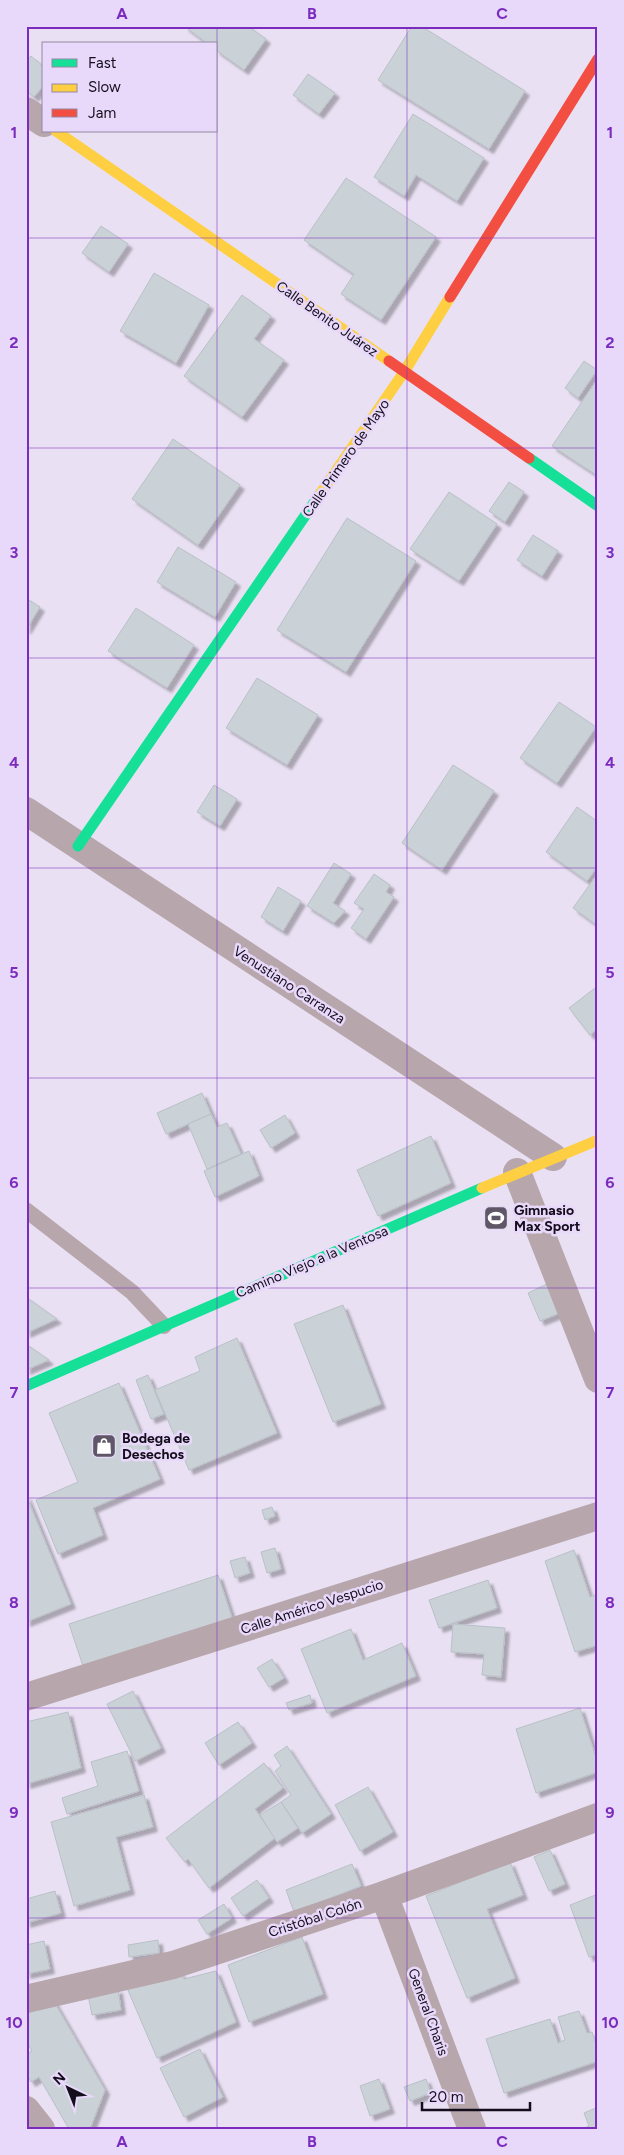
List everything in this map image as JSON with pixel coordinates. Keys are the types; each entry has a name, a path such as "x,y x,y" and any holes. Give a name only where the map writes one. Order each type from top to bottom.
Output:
{"street":[{"name":"Calle Primero de Mayo","path":"78,846 404,372 598,59"},
{"path":"26,110 42,122"},
{"name":"Calle Benito Juárez","path":"57,132 598,506"},
{"name":"Venustiano Carranza","path":"26,811 553,1157"},
{"name":"Camino Viejo a la Ventosa","path":"26,1386 518,1172 598,1140"},
{"path":"518,1172 598,1379"},
{"name":"Calle Américo Vespucio","path":"26,1697 598,1516"},
{"name":"Cristóbal Colón","path":"26,1999 173,1964 384,1895 598,1816"},
{"name":"General Charis","path":"384,1895 472,2129"},
{"path":"26,2110 41,2129"}],"lane":[{"path":"26,1210 132,1292 164,1326"}],"building":[{"path":"184,26 248,26 266,39 244,70 218,51 218,42 205,42"},
{"path":"412,26 421,26 525,91 489,149 378,80"},
{"path":"31,56 42,65 42,87 34,97 26,90 26,61"},
{"path":"308,74 335,93 319,114 293,95"},
{"path":"413,114 484,158 457,201 416,175 404,196 374,177"},
{"path":"346,178 436,237 381,320 341,294 354,274 304,240"},
{"path":"101,226 128,244 109,272 82,253"},
{"path":"154,273 209,305 176,363 120,331"},
{"path":"242,295 271,316 254,339 284,360 242,417 184,376"},
{"path":"584,361 597,370 578,398 565,388"},
{"path":"598,378 598,476 552,446"},
{"path":"173,439 240,485 198,545 132,499"},
{"path":"509,482 524,492 505,522 489,511"},
{"path":"449,492 497,524 459,581 410,549"},
{"path":"347,518 416,561 346,672 277,630"},
{"path":"533,535 558,551 542,576 517,560"},
{"path":"178,547 236,582 215,617 157,582"},
{"path":"26,598 40,607 26,630"},
{"path":"136,608 194,645 167,688 108,651"},
{"path":"257,678 318,715 287,765 226,728"},
{"path":"559,702 596,727 557,783 520,758"},
{"path":"453,765 494,791 442,870 402,843"},
{"path":"214,785 237,799 220,826 197,812"},
{"path":"577,807 598,822 598,866 587,881 546,852"},
{"path":"334,863 351,874 333,903 345,911 334,923 307,906"},
{"path":"598,873 598,926 573,908"},
{"path":"374,874 390,885 386,892 394,897 366,939 351,928 364,909 354,903"},
{"path":"278,887 301,901 283,931 261,917"},
{"path":"595,988 598,991 598,1028 590,1035 569,1008"},
{"path":"202,1093 211,1114 166,1134 157,1113"},
{"path":"211,1114 217,1127 227,1123 241,1154 207,1169 188,1124"},
{"path":"285,1115 295,1133 271,1148 260,1130"},
{"path":"431,1136 451,1183 378,1216 357,1170"},
{"path":"249,1151 259,1176 215,1197 204,1171"},
{"path":"547,1284 560,1313 540,1321 528,1293"},
{"path":"26,1297 57,1319 26,1333"},
{"path":"343,1305 381,1404 333,1422 294,1324"},
{"path":"237,1338 277,1433 189,1470 155,1390 200,1371 195,1357"},
{"path":"26,1344 49,1360 26,1370"},
{"path":"148,1375 164,1414 151,1419 136,1380"},
{"name":"Bodega de Desechos","path":"119,1383 160,1479 93,1508 103,1535 58,1554 36,1500 78,1482 49,1413"},
{"path":"26,1495 71,1604 26,1622"},
{"path":"272,1507 275,1516 265,1520 262,1510"},
{"path":"275,1548 281,1569 267,1573 261,1552"},
{"path":"574,1550 590,1597 598,1594 598,1645 575,1652 545,1561"},
{"path":"245,1557 250,1573 235,1578 230,1561"},
{"path":"218,1575 234,1624 85,1672 69,1624"},
{"path":"488,1580 497,1608 439,1628 429,1600"},
{"path":"453,1624 505,1628 501,1677 482,1675 484,1654 451,1652"},
{"path":"351,1629 363,1660 402,1643 416,1676 327,1713 301,1649"},
{"path":"272,1659 284,1678 269,1687 257,1668"},
{"path":"133,1691 161,1748 135,1761 107,1704"},
{"path":"310,1695 312,1703 289,1710 286,1703"},
{"path":"580,1708 598,1764 598,1772 536,1793 516,1729"},
{"path":"68,1712 81,1768 26,1784 26,1722"},
{"path":"238,1722 252,1743 219,1765 205,1743"},
{"path":"287,1746 331,1814 302,1833 281,1802 291,1795 275,1771 281,1766 274,1755"},
{"path":"127,1751 139,1791 67,1814 62,1798 98,1786 91,1762"},
{"path":"264,1763 283,1788 255,1809 275,1838 209,1888 188,1859 185,1862 166,1838"},
{"path":"368,1787 393,1832 360,1851 335,1805"},
{"path":"144,1795 153,1827 116,1837 130,1890 74,1906 51,1822"},
{"path":"281,1802 298,1828 277,1842 260,1815"},
{"path":"550,1850 565,1884 549,1891 534,1857"},
{"path":"510,1862 523,1895 487,1909 515,1978 467,1998 426,1896"},
{"path":"352,1864 361,1886 294,1912 286,1890"},
{"path":"257,1880 269,1898 243,1916 231,1898"},
{"path":"55,1891 61,1913 26,1923 26,1899"},
{"path":"598,1894 598,1954 589,1957 570,1905"},
{"path":"224,1904 232,1918 207,1934 198,1920"},
{"path":"302,1937 323,1994 249,2022 228,1965"},
{"path":"158,1940 159,1953 129,1957 128,1945"},
{"path":"44,1941 50,1969 26,1974 26,1945"},
{"path":"216,1971 236,2022 157,2058 124,1981 180,1972 184,1979"},
{"path":"118,1989 121,2010 92,2015 88,1995"},
{"path":"52,1998 105,2090 90,2129 69,2129 39,2077 31,2082 26,2074 26,2054 32,2051 26,2040 26,2014"},
{"path":"579,2011 587,2033 592,2032 598,2050 598,2061 504,2093 486,2039 550,2019 558,2043 565,2040 558,2017"},
{"path":"200,2049 223,2097 184,2117 160,2068"},
{"path":"379,2079 390,2109 370,2116 360,2086"},
{"path":"426,2079 431,2093 410,2101 404,2087"},
{"path":"598,2107 598,2129 583,2129 589,2126 584,2113"}],"traffic: fast":[{"path":"529,458 598,506"},
{"path":"78,846 320,494"},
{"path":"26,1386 482,1188"}],"traffic: slow":[{"path":"57,132 389,361"},
{"path":"320,494 404,372 450,297"},
{"path":"482,1188 598,1140"}],"traffic: jam":[{"path":"450,297 598,59"},
{"path":"389,361 529,458"}],"place":[{"name":"Gimnasio Max Sport","path":"496,1218"},
{"name":"Bodega de Desechos","path":"104,1446"}]}
